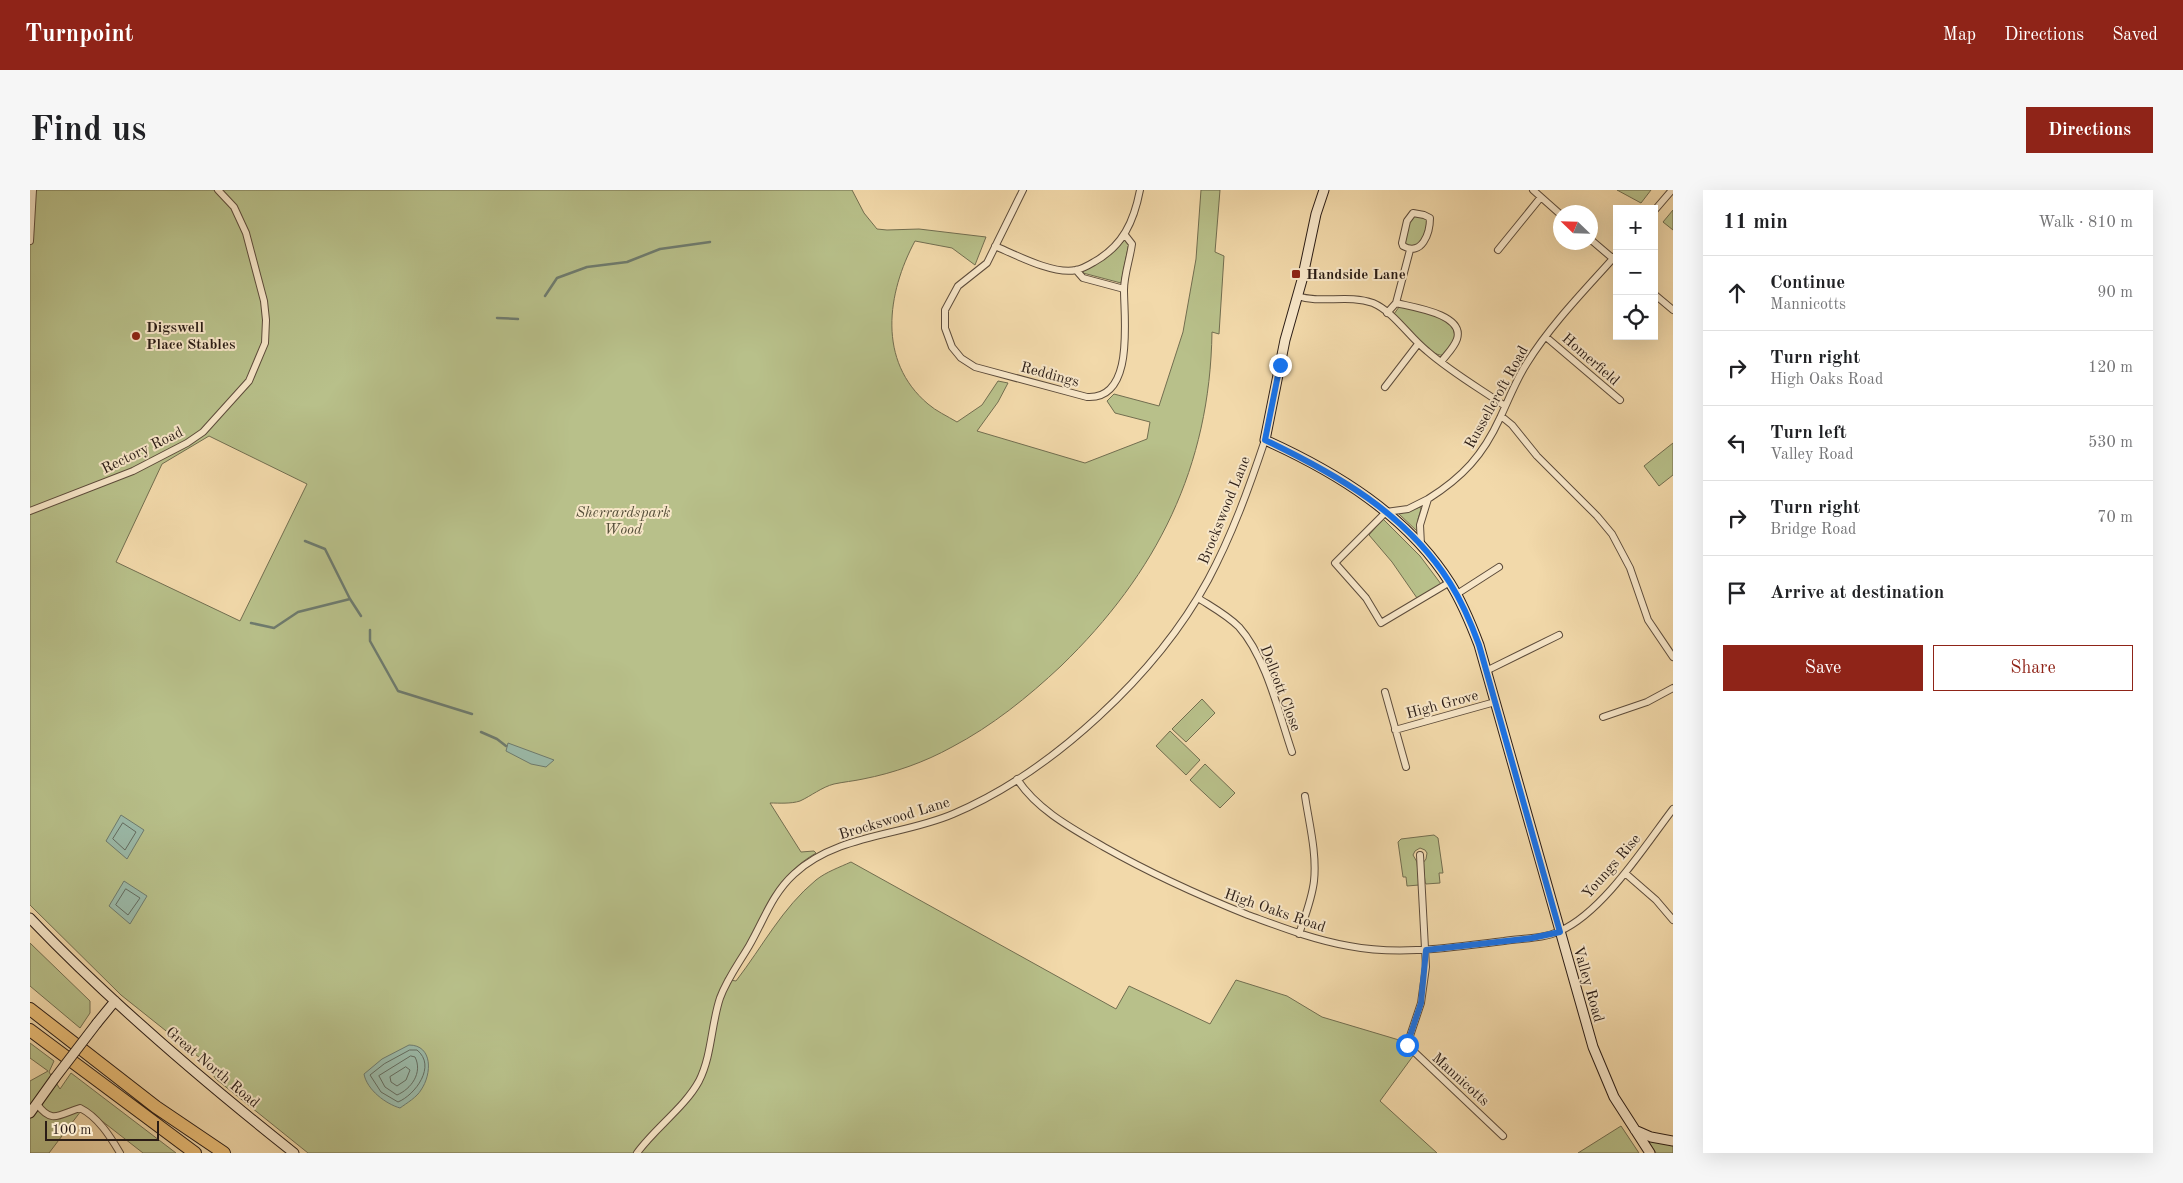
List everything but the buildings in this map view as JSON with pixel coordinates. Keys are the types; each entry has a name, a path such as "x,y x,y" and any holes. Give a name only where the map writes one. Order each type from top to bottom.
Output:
{"highway":[{"path":"30,1009 156,1107 224,1153"},
{"path":"30,1030 195,1153"}],"main road":[{"path":"1265,440 1285,340 1308,257 1316,214 1324,190"},
{"name":"Valley Road","path":"1265,440 1332,474 1386,512 1421,545 1457,594 1471,625 1486,671 1560,932 1603,1074 1614,1097 1650,1153"},
{"name":"Great North Road","path":"30,918 64,954 115,1001 294,1153"},
{"path":"30,1113 115,1001"},
{"path":"1635,1130 1651,1137 1673,1141"}],"street":[{"path":"30,241 33,190"},
{"name":"Rectory Road","path":"30,511 133,471 187,444 203,432 249,381 265,343 266,320 264,301 246,233 234,207 218,190"},
{"name":"Reddings","path":"1023,190 988,263 963,281 953,293 945,310 944,319 948,340 955,351 968,363 984,370 1087,397 1105,393 1112,388 1124,353 1126,320 1124,289 1132,244 1131,240 1125,235"},
{"path":"996,246 1043,266 1076,270 1103,256 1125,235 1133,217 1140,190"},
{"path":"1533,190 1553,208"},
{"path":"1658,206 1672,190"},
{"path":"1498,250 1541,197"},
{"path":"1413,213 1424,214 1430,220 1424,243 1420,247 1410,250 1403,246 1402,243 1407,221 1413,213"},
{"path":"1598,245 1613,256"},
{"path":"1387,313 1396,303 1410,250"},
{"name":"Russellcroft Road","path":"1386,512 1408,509 1428,499 1449,485 1474,462 1484,448 1501,416 1520,373 1546,337 1613,260"},
{"path":"1076,270 1083,278 1124,289"},
{"path":"1655,295 1673,310"},
{"path":"1297,296 1311,299 1348,298 1381,307 1418,344 1505,406"},
{"path":"1396,303 1437,314 1449,320 1457,328 1458,332 1455,343 1441,362"},
{"name":"Homerfield","path":"1546,337 1620,400"},
{"path":"1385,387 1418,344"},
{"path":"1501,416 1512,425 1537,456 1597,516 1612,534 1630,568 1648,620 1673,657"},
{"name":"Brockswood Lane","path":"637,1153 698,1083 708,1058 712,1031 720,1000 730,974 750,945 771,902 784,884 813,860 847,844 937,821 986,799 1058,750 1112,702 1156,655 1198,598 1232,532 1265,440"},
{"path":"1421,545 1420,525 1428,499"},
{"path":"1386,512 1335,563 1366,598 1381,623 1450,582"},
{"path":"1457,594 1499,567"},
{"name":"Dellcott Close","path":"1198,598 1230,619 1247,639 1263,669 1292,752"},
{"path":"1486,671 1558,635"},
{"path":"1603,717 1647,702 1673,688"},
{"name":"High Grove","path":"1385,692 1406,768"},
{"name":"High Grove","path":"1395,730 1495,702"},
{"name":"High Oaks Road","path":"1018,779 1028,794 1060,820 1132,863 1211,900 1299,934 1374,950 1426,950 1532,938 1560,932"},
{"path":"1299,934 1312,891 1315,870 1313,842 1305,796"},
{"name":"Youngs Rise","path":"1560,932 1577,922 1625,873 1673,810"},
{"path":"1420,856 1426,950"},
{"path":"1625,873 1656,900 1673,920"},
{"name":"Mannicotts","path":"1426,950 1425,977 1421,1003 1407,1045 1504,1136"},
{"path":"37,1104 43,1113 51,1117 58,1117 80,1108 88,1112 109,1134 120,1153"}],"green space":[{"name":"Sherrardspark Wood","path":"30,190 852,190 864,213 877,229 919,229 986,237 975,265 952,248 915,241 905,261 893,304 892,326 894,347 901,368 912,387 931,407 957,422 982,405 998,381 1008,383 998,402 977,431 1085,463 1147,439 1150,422 1115,413 1107,401 1114,394 1159,406 1183,332 1196,259 1201,190 1220,190 1215,252 1224,256 1219,334 1212,332 1209,381 1201,428 1189,472 1172,515 1150,555 1125,594 1061,666 1023,700 981,730 942,752 898,770 875,777 830,785 800,801 770,803 801,852 814,851 816,853 792,871 775,892 743,952 725,979 736,981 783,915 804,891 824,875 851,862 1116,1009 1129,986 1210,1024 1236,980 1287,996 1322,1017 1399,1040 1398,1044 1413,1056 1380,1101 1437,1153 308,1153 216,1079 200,1058 121,995 30,905","holes":["209,436 307,484 240,621 116,562 162,464"]},
{"path":"1617,190 1651,190 1641,203"},
{"path":"1673,210 1673,230 1663,222"},
{"path":"1421,215 1428,221 1422,242 1414,247 1407,245 1404,243 1407,226 1414,216"},
{"path":"1125,240 1129,243 1121,283 1083,273 1083,270 1113,252"},
{"path":"1399,307 1421,311 1442,319 1454,327 1456,339 1443,355 1431,351 1394,314"},
{"path":"1673,443 1673,475 1659,486 1644,466"},
{"path":"1420,507 1421,509 1418,519 1418,532 1399,514"},
{"path":"1383,519 1420,556 1441,584 1417,598 1392,562 1369,535"},
{"path":"1202,699 1215,713 1186,742 1172,729"},
{"path":"1170,731 1200,760 1186,775 1156,746"},
{"path":"1205,764 1235,793 1220,808 1190,780"},
{"path":"1434,835 1438,838 1443,873 1439,873 1440,883 1426,884 1423,863 1427,853 1420,848 1413,855 1417,862 1419,885 1407,886 1406,877 1403,877 1398,842 1401,839"},
{"path":"30,943 90,1001 90,1013 80,1028 30,986"},
{"path":"30,1043 54,1061 49,1072 60,1089 71,1073 176,1153 143,1153 84,1107 49,1153 30,1153 30,1081 48,1071 30,1058"},
{"path":"1621,1126 1639,1153 1578,1153"},
{"path":"1649,1139 1673,1145 1673,1153 1656,1153 1648,1141"}],"water":[{"path":"508,743 554,760 546,767 531,764 506,751"},
{"path":"121,815 144,830 127,859 106,841"},
{"path":"124,881 147,896 130,924 109,906"},
{"path":"409,1045 417,1046 426,1055 428,1062 427,1076 419,1093 400,1108 378,1096 369,1086 364,1074 382,1059"}],"waterway":[{"path":"545,296 557,278 587,267 627,262 660,249 710,242"},
{"path":"497,318 518,319"},
{"path":"305,541 325,549 350,599 361,616"},
{"path":"251,623 274,628 298,612 350,599"},
{"path":"370,630 370,641 398,691 472,714"},
{"path":"481,732 497,739 506,746"}],"place":[{"name":"Handside Lane","path":"1296,274"},
{"name":"Digswell Place Stables","path":"136,336"}],"route":[{"path":"1280,365 1265,440 1308,460 1332,474 1386,512 1436,562 1464,607 1479,645 1560,932 1532,938 1426,950 1426,968 1421,1003 1407,1045"}]}
